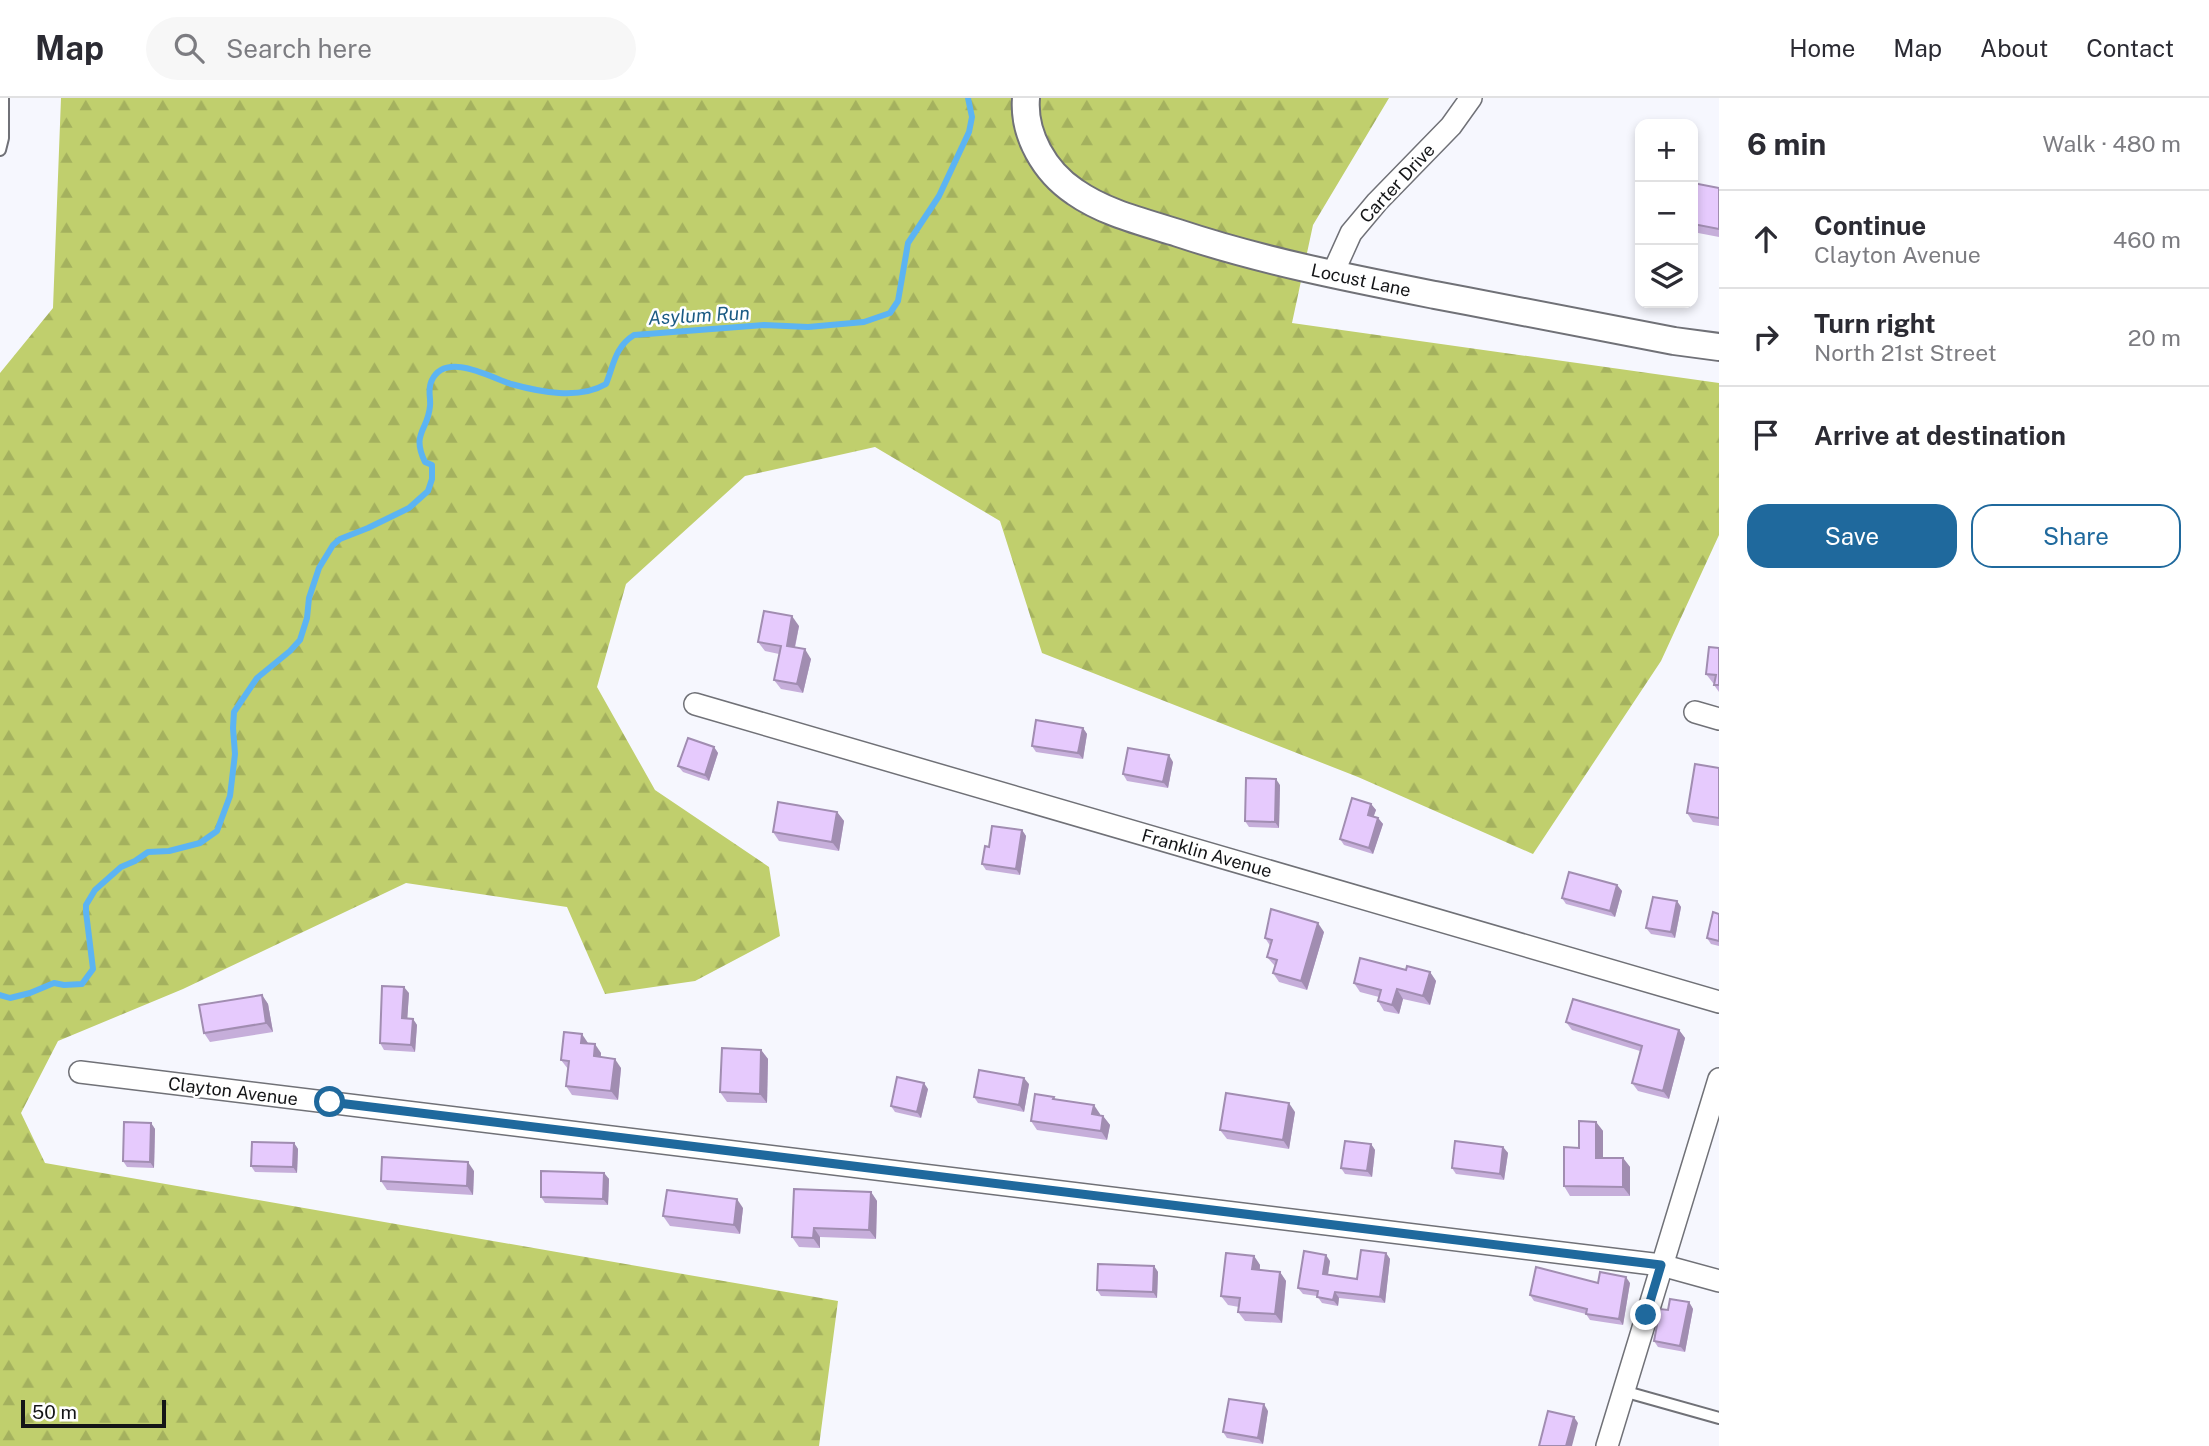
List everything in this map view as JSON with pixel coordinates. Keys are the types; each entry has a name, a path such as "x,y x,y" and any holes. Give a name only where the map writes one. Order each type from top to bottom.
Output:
{"street":[{"name":"Locust Lane","path":"1026,98 1025,111 1034,145 1052,171 1074,192 1110,211 1211,244 1332,275 1674,341 1719,347"},
{"name":"Carter Drive","path":"1332,275 1351,233 1377,202 1451,126 1471,98"},
{"name":"Franklin Avenue","path":"695,704 1719,1002"},
{"path":"1695,712 1719,719"},
{"name":"Clayton Avenue","path":"80,1072 1661,1265 1719,1280"},
{"path":"1607,1446 1719,1079"}],"lane":[{"path":"0,150 3,138 3,98"},
{"path":"1623,1391 1719,1418"}],"green space":[{"path":"61,98 1389,98 1313,225 1292,323 1719,383 1719,535 1661,661 1533,854 1358,777 1042,653 1000,521 875,447 745,476 626,584 597,687 655,790 769,867 780,936 695,981 605,994 567,907 406,883 183,989 58,1041 21,1113 45,1163 838,1301 819,1446 0,1446 0,373 53,308"}],"building":[{"path":"1698,184 1719,188 1719,229 1698,225"},
{"path":"764,611 792,616 787,646 805,649 797,684 774,680 781,646 758,642"},
{"path":"1709,647 1719,648 1719,685 1714,685 1716,675 1706,674"},
{"path":"1036,720 1083,728 1078,753 1032,746"},
{"path":"688,738 714,747 705,775 678,766"},
{"path":"1128,748 1169,755 1163,782 1123,774"},
{"path":"1695,764 1719,768 1719,818 1687,813"},
{"path":"1246,778 1276,779 1275,822 1245,821"},
{"path":"1352,798 1371,804 1368,815 1378,818 1369,848 1340,839"},
{"path":"778,802 837,812 832,842 773,832"},
{"path":"992,826 1022,830 1016,869 982,864 985,846 989,847"},
{"path":"1569,872 1617,885 1610,911 1562,898"},
{"path":"1653,897 1677,901 1671,932 1646,928"},
{"path":"1271,909 1318,923 1301,981 1273,973 1277,960 1267,957 1272,940 1265,938"},
{"path":"1713,912 1719,914 1719,941 1707,938"},
{"path":"1360,958 1406,970 1407,966 1430,972 1423,996 1397,989 1392,1005 1378,1001 1381,990 1354,983"},
{"path":"382,986 404,987 402,1018 413,1019 411,1045 380,1043"},
{"path":"262,995 266,1023 204,1033 199,1005"},
{"path":"1573,999 1679,1030 1663,1091 1632,1083 1642,1046 1566,1022"},
{"path":"564,1032 582,1034 581,1043 595,1044 594,1056 615,1059 611,1091 566,1086 569,1061 561,1060"},
{"path":"722,1048 761,1050 760,1094 720,1092"},
{"path":"979,1070 1024,1078 1019,1105 974,1097"},
{"path":"897,1077 924,1083 917,1112 891,1106"},
{"path":"1226,1093 1289,1103 1283,1140 1220,1130"},
{"path":"1035,1094 1094,1105 1092,1114 1103,1116 1101,1131 1031,1121"},
{"path":"1579,1121 1596,1122 1596,1158 1623,1158 1623,1187 1564,1186 1564,1147 1579,1148"},
{"path":"124,1122 151,1123 150,1162 123,1161"},
{"path":"1345,1141 1371,1144 1367,1171 1341,1168"},
{"path":"1455,1141 1503,1147 1500,1174 1452,1168"},
{"path":"252,1142 294,1143 293,1167 251,1166"},
{"path":"382,1157 468,1162 467,1186 381,1181"},
{"path":"541,1171 604,1173 603,1199 541,1197"},
{"path":"794,1189 871,1192 869,1230 814,1228 813,1238 792,1237"},
{"path":"667,1190 737,1199 734,1225 663,1216"},
{"path":"1361,1250 1386,1253 1380,1297 1335,1292 1333,1300 1317,1297 1318,1291 1298,1288 1304,1251 1326,1255 1323,1274 1357,1279"},
{"path":"1226,1253 1254,1256 1252,1269 1280,1272 1275,1314 1238,1312 1240,1298 1221,1296"},
{"path":"1098,1264 1154,1266 1153,1292 1097,1290"},
{"path":"1536,1267 1598,1283 1600,1272 1626,1277 1619,1319 1586,1314 1587,1309 1530,1295"},
{"path":"1670,1299 1689,1302 1680,1346 1654,1341 1660,1309 1668,1310"},
{"path":"1229,1399 1264,1404 1258,1438 1223,1432"},
{"path":"1548,1411 1574,1417 1566,1446 1539,1446"}],"waterway":[{"name":"Asylum Run","path":"0,995 10,998 54,983 82,984 93,969 86,905 95,890 121,867 148,852 169,851 200,843 217,831 230,796 235,754 234,712 257,678 300,640 319,568 333,545 340,539 409,508 428,491 432,479 432,465 425,462 420,438 429,414 431,383 439,372 458,367 534,390 584,392 606,384 619,351 634,335 764,325 808,327 864,322 890,313 898,301 908,243 939,196 969,132 972,117 968,98"}],"route":[{"path":"330,1102 1661,1265 1646,1315"}]}
